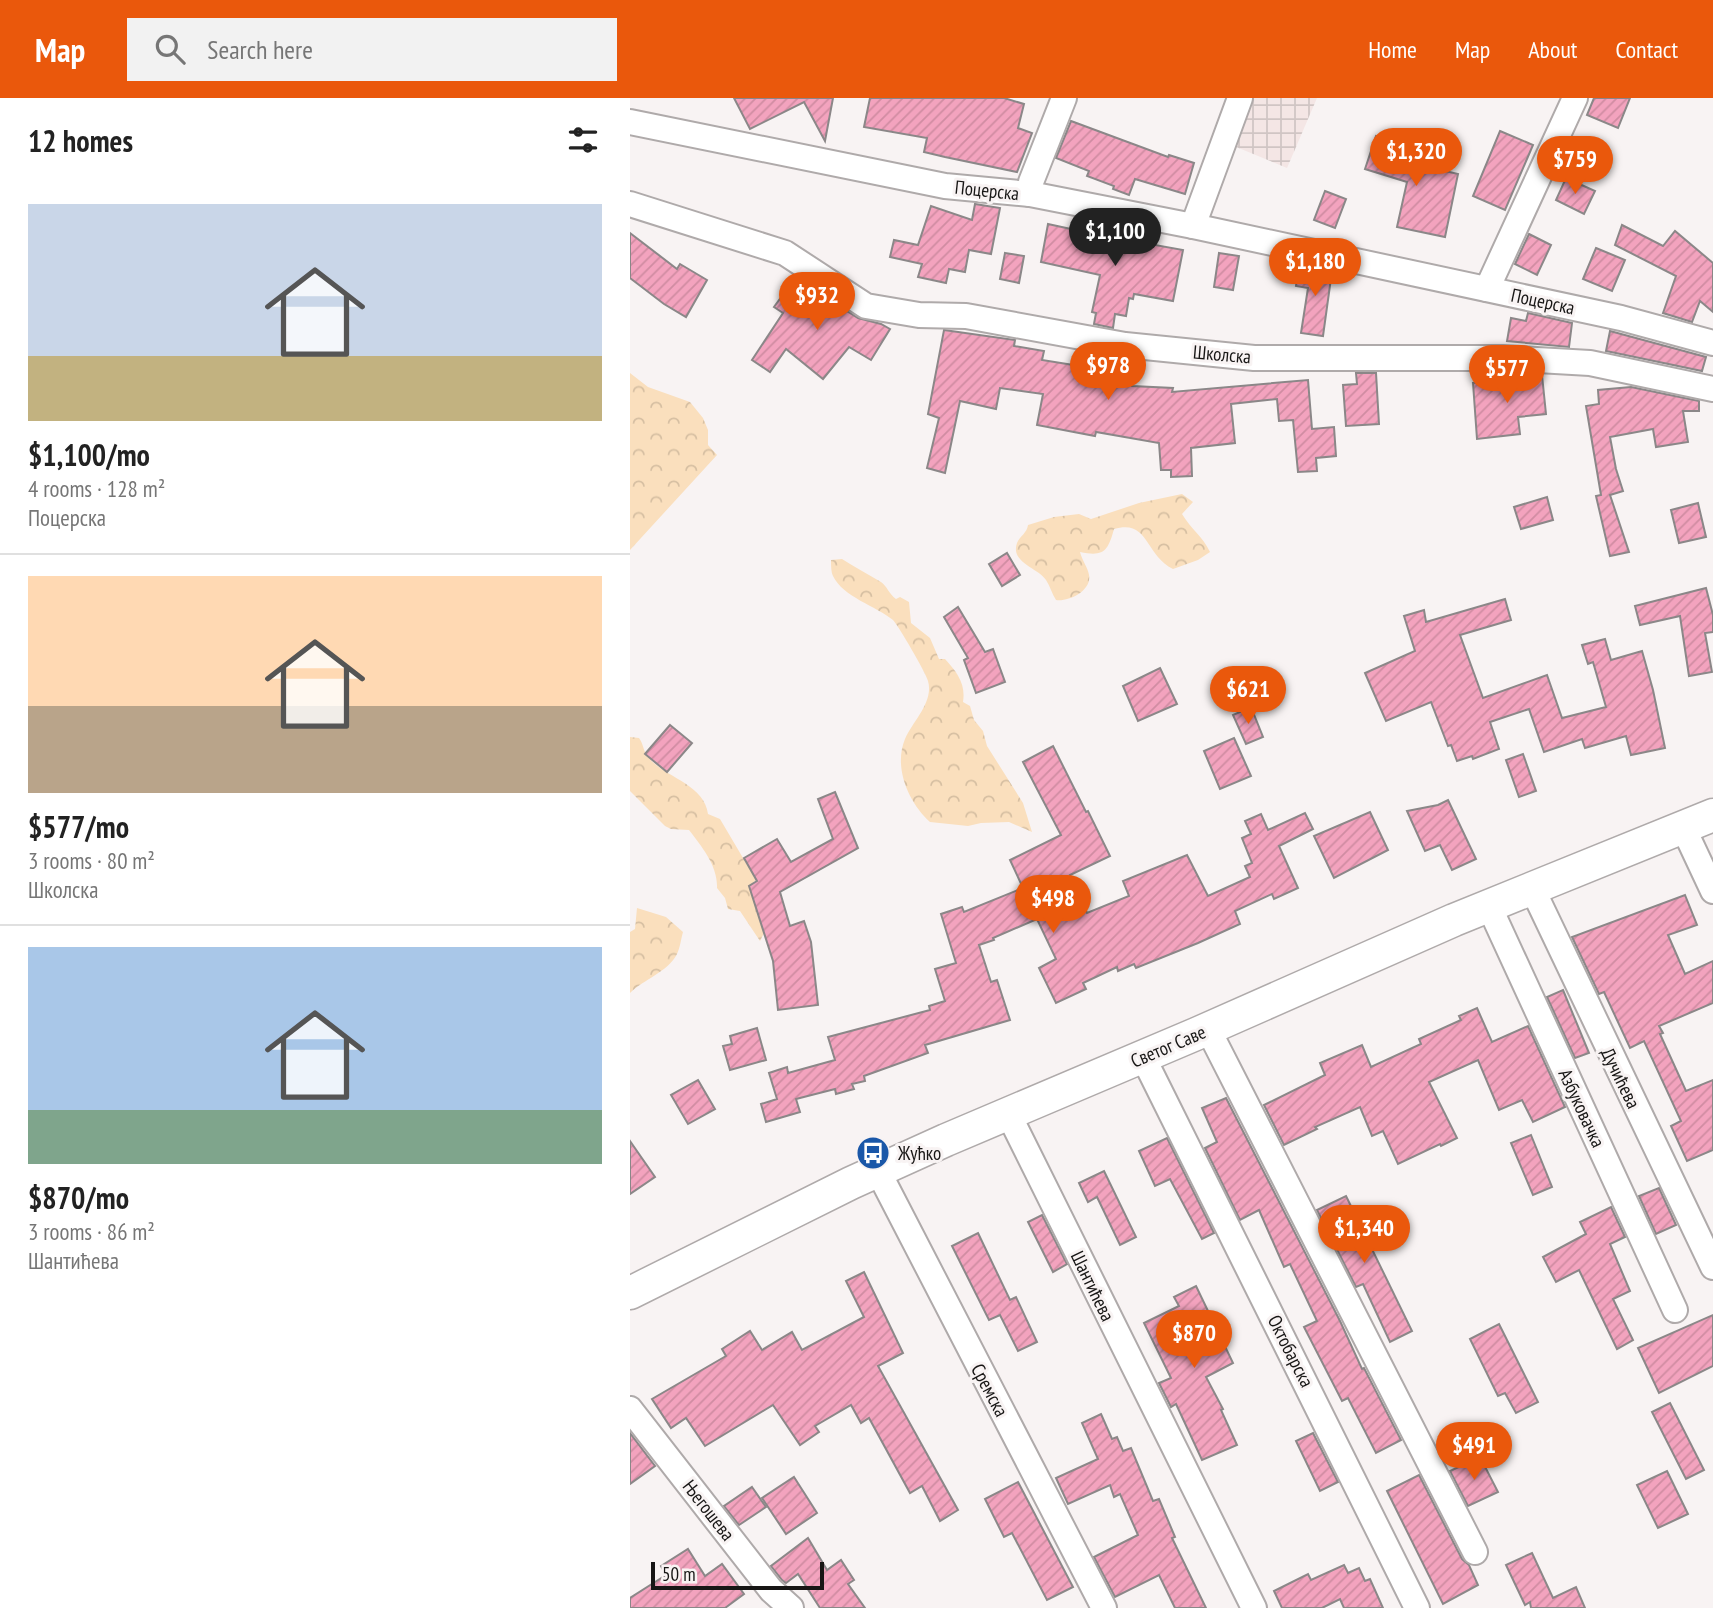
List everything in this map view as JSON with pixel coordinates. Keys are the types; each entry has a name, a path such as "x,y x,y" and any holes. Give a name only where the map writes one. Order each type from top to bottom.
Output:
{"street":[{"path":"1030,194 1031,182 1064,98"},
{"path":"1193,226 1240,98"},
{"path":"1487,289 1575,98"},
{"name":"Поцерска","path":"630,122 944,186 1030,194 1193,226 1621,318 1713,343"},
{"name":"Школска","path":"630,204 785,253 866,306 919,315 966,316 1125,345 1254,358 1503,358 1590,363 1713,389"},
{"name":"Светог Саве","path":"630,1293 877,1171 1008,1113 1489,906 1713,815"},
{"path":"1683,827 1713,891"},
{"name":"Дучићева","path":"1532,888 1713,1267"},
{"name":"Азбуковачка","path":"1489,906 1675,1310"},
{"path":"1208,1029 1475,1552"},
{"name":"Октобарска","path":"1143,1057 1417,1608"},
{"name":"Шантићева","path":"1008,1113 1254,1608"},
{"name":"Сремска","path":"877,1171 1104,1608"},
{"name":"Његошева","path":"630,1409 771,1590 791,1608"}],"shaded area":[{"path":"1246,98 1317,98 1287,168 1229,144"}],"green space":[{"path":"630,373 648,387 690,402 703,418 708,430 708,445 717,455 630,550"},
{"path":"1182,494 1193,502 1182,514 1210,552 1198,560 1173,569 1156,555 1140,533 1125,527 1114,529 1110,543 1104,551 1095,554 1080,552 1088,572 1087,586 1073,597 1056,600 1042,576 1018,556 1017,543 1028,525 1054,517 1079,514 1091,519 1139,503"},
{"path":"842,559 881,582 896,599 900,597 909,602 911,623 930,638 939,659 945,659 960,679 963,702 970,706 974,720 983,731 987,746 1023,803 1032,832 1009,822 968,826 930,822 922,814 905,784 901,762 905,739 928,696 928,681 893,620 844,590 838,583 832,574 831,560"},
{"path":"630,737 639,738 653,762 699,794 708,814 720,819 756,880 749,886 758,904 755,906 764,933 760,941 740,911 728,909 725,898 717,888 712,864 689,830 665,826 630,791"},
{"path":"637,908 666,917 683,932 673,960 630,993 630,932 635,929"}],"building":[{"path":"734,98 833,98 825,141 804,102 750,129"},
{"path":"870,98 1004,98 1024,104 1018,128 1032,133 1017,172 945,157 924,152 927,138 864,127"},
{"path":"1594,98 1630,98 1618,128 1587,115"},
{"path":"1071,121 1168,157 1169,155 1194,163 1185,194 1135,179 1129,195 1087,176 1089,171 1056,158"},
{"path":"1500,131 1533,145 1505,210 1473,196"},
{"path":"1376,136 1407,145 1402,161 1458,174 1445,237 1397,227 1407,182 1365,169"},
{"path":"1566,178 1595,191 1584,214 1556,200"},
{"path":"1325,191 1346,199 1335,228 1314,220"},
{"path":"975,204 1000,208 991,254 969,250 965,272 949,269 946,283 918,277 922,264 890,257 894,240 918,245 931,206 972,220"},
{"path":"1048,224 1149,246 1150,244 1183,250 1173,301 1134,294 1133,299 1129,298 1126,316 1115,314 1113,328 1094,324 1096,313 1092,312 1100,275 1041,262"},
{"path":"1622,225 1663,246 1675,231 1713,263 1713,312 1700,301 1692,322 1663,313 1676,276 1615,245"},
{"path":"630,233 677,269 680,264 707,280 686,317 630,278"},
{"path":"1529,234 1551,245 1537,275 1515,264"},
{"path":"1596,248 1625,260 1612,291 1583,279"},
{"path":"1005,253 1024,256 1019,283 1000,279"},
{"path":"1219,253 1239,256 1233,290 1214,287"},
{"path":"1299,265 1332,271 1323,336 1301,333 1308,288 1296,286"},
{"path":"795,278 858,318 890,329 871,360 849,347 823,379 786,349 770,372 752,360 783,313 774,307"},
{"path":"1528,313 1572,323 1569,347 1507,341 1511,318 1526,321"},
{"path":"944,330 1015,340 1014,346 1044,351 1042,360 1086,367 1088,353 1136,361 1132,386 1173,388 1172,392 1308,380 1312,429 1334,427 1336,456 1316,458 1317,471 1298,472 1293,420 1279,421 1277,399 1231,404 1235,443 1191,448 1192,476 1171,477 1171,470 1161,470 1159,443 1096,432 1095,436 1037,425 1043,394 1000,388 996,409 960,401 945,473 927,468 939,418 928,414"},
{"path":"1610,331 1706,357 1702,371 1606,351"},
{"path":"1356,373 1376,373 1379,424 1346,426 1343,385 1357,384"},
{"path":"1542,375 1546,414 1518,417 1520,434 1477,439 1473,383"},
{"path":"1631,387 1699,401 1699,411 1683,411 1688,442 1656,447 1653,429 1610,437 1623,491 1610,495 1629,552 1610,556 1596,496 1601,495 1586,406 1599,404 1598,390"},
{"path":"1547,497 1553,520 1521,529 1514,507"},
{"path":"1698,503 1706,537 1679,543 1671,510"},
{"path":"1007,553 1020,575 1002,586 989,564"},
{"path":"1706,588 1713,615 1713,632 1705,633 1712,672 1689,676 1680,616 1640,625 1635,606"},
{"path":"1505,599 1511,620 1460,635 1483,698 1547,675 1562,718 1606,707 1593,662 1588,664 1582,645 1605,639 1611,660 1642,651 1665,748 1631,755 1626,736 1585,748 1582,739 1544,752 1529,709 1490,722 1499,749 1473,759 1472,756 1457,761 1451,745 1448,746 1431,702 1386,721 1365,673 1415,651 1404,616 1424,610 1426,622"},
{"path":"958,607 985,652 993,649 1005,682 976,693 964,660 968,658 944,617"},
{"path":"1160,668 1177,704 1138,721 1123,686"},
{"path":"1251,707 1263,737 1246,744 1233,715"},
{"path":"670,725 692,743 667,772 645,754"},
{"path":"1234,738 1251,776 1220,789 1204,751"},
{"path":"1053,746 1110,856 1070,875 1087,913 1129,896 1123,881 1187,855 1208,896 1250,877 1245,866 1252,863 1242,838 1251,834 1245,821 1261,814 1268,830 1305,813 1313,829 1279,846 1298,888 1274,899 1272,894 1235,911 1240,924 1136,968 1134,964 1118,971 1117,967 1083,983 1086,989 1056,1003 1039,968 1056,959 1037,919 993,938 994,940 979,945 991,982 997,980 1010,1020 925,1045 928,1053 864,1076 865,1081 852,1084 854,1089 836,1094 835,1089 796,1099 800,1112 766,1122 761,1104 777,1099 769,1073 787,1067 788,1073 835,1060 828,1037 930,1010 929,1006 945,1001 935,969 956,963 941,914 962,907 964,912 1023,888 1010,860 1061,835 1023,762"},
{"path":"1523,754 1536,791 1519,797 1506,760"},
{"path":"835,792 858,848 780,892 790,926 804,921 811,942 818,1005 778,1010 773,961 749,886 757,881 744,858 777,839 791,862 833,839 818,799"},
{"path":"1448,800 1476,859 1452,870 1440,845 1425,851 1407,811 1438,805"},
{"path":"1370,812 1388,850 1334,878 1314,836"},
{"path":"1685,895 1697,925 1668,935 1685,974 1713,961 1713,1003 1659,1026 1663,1033 1660,1034 1686,1091 1713,1080 1713,1150 1687,1161 1671,1126 1681,1121 1644,1041 1630,1048 1604,992 1599,994 1572,937"},
{"path":"1563,990 1589,1053 1575,1058 1547,997"},
{"path":"1477,1008 1492,1042 1528,1026 1565,1107 1533,1122 1522,1100 1499,1110 1478,1060 1429,1082 1457,1138 1441,1146 1440,1144 1398,1164 1383,1131 1372,1136 1360,1107 1315,1127 1317,1129 1284,1145 1264,1105 1325,1075 1320,1063 1362,1045 1371,1067 1421,1044 1419,1039 1461,1020 1459,1016"},
{"path":"757,1028 766,1060 730,1070 723,1046 732,1044 730,1036"},
{"path":"698,1080 715,1109 688,1124 671,1095"},
{"path":"1226,1098 1362,1369 1364,1368 1401,1440 1376,1453 1348,1398 1342,1401 1304,1327 1317,1321 1290,1264 1284,1267 1259,1210 1240,1220 1205,1148 1217,1142 1202,1108"},
{"path":"1531,1135 1552,1187 1533,1195 1511,1143"},
{"path":"1167,1138 1214,1233 1202,1239 1170,1179 1155,1186 1139,1151"},
{"path":"630,1141 655,1177 630,1194"},
{"path":"1104,1171 1136,1237 1120,1245 1097,1197 1088,1202 1079,1183"},
{"path":"1659,1188 1676,1225 1656,1234 1639,1196"},
{"path":"1346,1196 1412,1331 1390,1342 1363,1284 1356,1287 1317,1210"},
{"path":"1611,1207 1625,1237 1610,1244 1630,1291 1613,1299 1633,1340 1617,1349 1579,1270 1556,1282 1543,1257 1586,1234 1580,1222"},
{"path":"1042,1215 1067,1264 1053,1272 1028,1222"},
{"path":"978,1233 1010,1300 1016,1297 1037,1342 1018,1351 1000,1315 989,1320 952,1246"},
{"path":"864,1272 903,1353 878,1366 958,1510 940,1521 922,1486 910,1493 869,1418 861,1423 851,1405 815,1426 819,1432 800,1445 773,1405 705,1446 686,1418 671,1428 652,1399 726,1356 722,1349 750,1331 762,1350 792,1332 802,1350 864,1317 846,1281"},
{"path":"1196,1286 1233,1363 1206,1377 1223,1409 1221,1410 1237,1445 1202,1460 1176,1404 1171,1407 1159,1383 1171,1378 1144,1323 1179,1306 1174,1297"},
{"path":"1713,1315 1713,1366 1659,1393 1638,1348"},
{"path":"1499,1324 1538,1402 1516,1413 1505,1393 1498,1396 1470,1339"},
{"path":"1670,1403 1704,1470 1686,1479 1652,1412"},
{"path":"1101,1414 1112,1439 1117,1437 1123,1451 1131,1448 1153,1501 1159,1499 1175,1537 1172,1538 1206,1608 1175,1608 1159,1575 1115,1597 1094,1557 1138,1535 1120,1494 1114,1497 1110,1485 1068,1504 1056,1478 1098,1459 1082,1423"},
{"path":"630,1433 655,1466 630,1484"},
{"path":"1313,1433 1338,1482 1320,1491 1296,1441"},
{"path":"1480,1457 1498,1492 1468,1506 1450,1471"},
{"path":"1667,1471 1688,1514 1658,1528 1637,1485"},
{"path":"1419,1475 1478,1585 1443,1604 1387,1491"},
{"path":"794,1477 817,1513 786,1534 762,1498"},
{"path":"1018,1482 1073,1587 1047,1600 1012,1533 1004,1537 985,1499"},
{"path":"752,1487 766,1507 739,1525 724,1506"},
{"path":"808,1538 827,1570 841,1560 854,1580 848,1584 865,1608 820,1608 798,1574 786,1583 782,1580 771,1566"},
{"path":"688,1549 705,1576 722,1564 744,1594 725,1608 630,1608 630,1598 666,1575 661,1566"},
{"path":"1532,1553 1553,1598 1576,1587 1585,1608 1531,1608 1530,1602 1525,1605 1506,1565"},
{"path":"1344,1565 1348,1573 1359,1568 1365,1581 1370,1579 1383,1608 1344,1608 1340,1599 1322,1608 1282,1608 1274,1591 1308,1574 1311,1580"}],"place":[{"name":"Жућко","path":"873,1153"}]}
